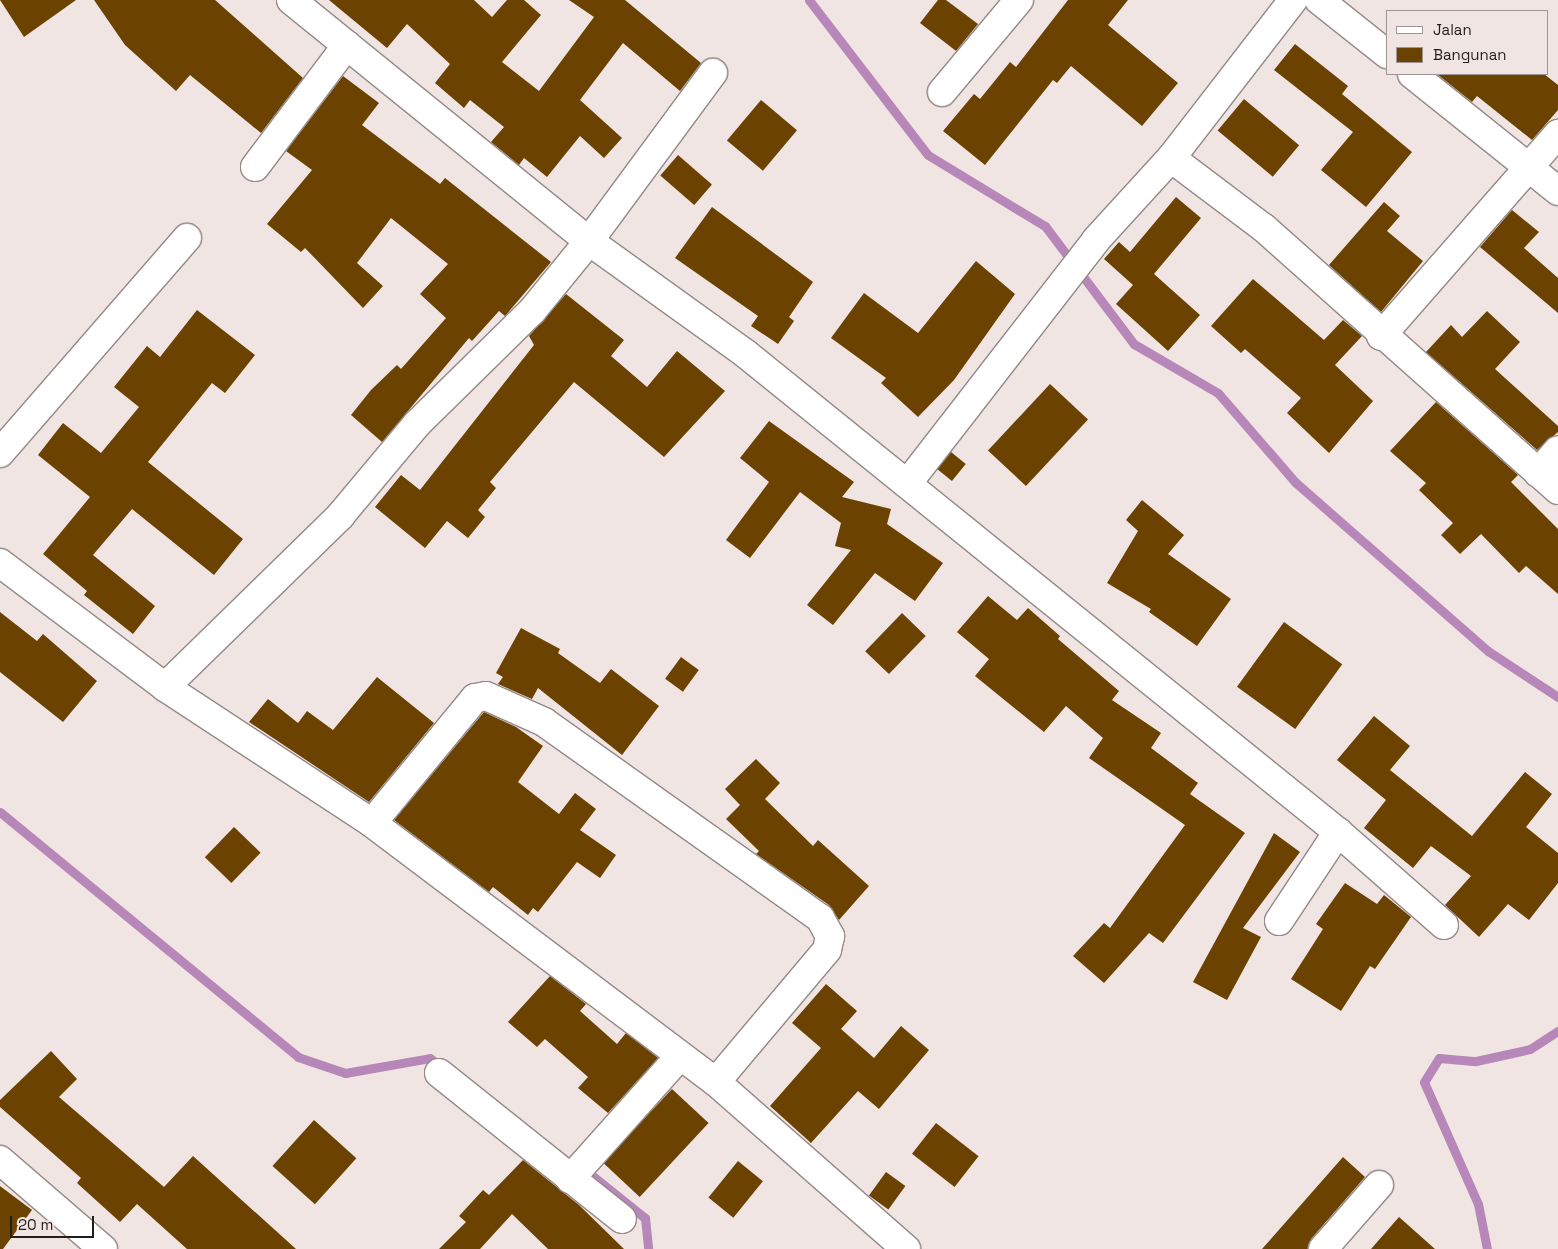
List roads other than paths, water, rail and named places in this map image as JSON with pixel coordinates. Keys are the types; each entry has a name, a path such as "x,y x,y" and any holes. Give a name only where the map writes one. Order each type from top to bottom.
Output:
{"street":[{"path":"291,0 590,241 746,354 1338,832 1444,925"},
{"path":"942,92 1020,0"},
{"path":"907,484 1096,240 1171,158 1293,0"},
{"path":"1319,0 1386,53"},
{"path":"255,168 346,45"},
{"path":"165,687 340,516 417,424 532,311 590,241 712,73"},
{"path":"1413,75 1531,167 1558,191"},
{"path":"1381,336 1558,134"},
{"path":"1171,158 1264,228 1381,336 1548,481 1558,450"},
{"path":"0,453 188,238"},
{"path":"0,563 165,687 372,824 716,1082 906,1249"},
{"path":"372,824 475,698 486,696 544,722 820,918 830,936 827,950 716,1082"},
{"path":"1278,921 1338,832"},
{"path":"570,1179 680,1056"},
{"path":"439,1073 622,1219"},
{"path":"0,1160 103,1249"},
{"path":"1323,1249 1379,1186"}],"waterway":[{"path":"809,0 928,155 1045,226 1134,344 1218,393 1295,482 1488,651 1558,697"},
{"path":"0,812 298,1057 345,1073 430,1058 442,1067"},
{"path":"1487,1249 1478,1204 1424,1082 1439,1058 1476,1061 1530,1049 1558,1031"},
{"path":"584,1169 645,1218 648,1249"}]}
